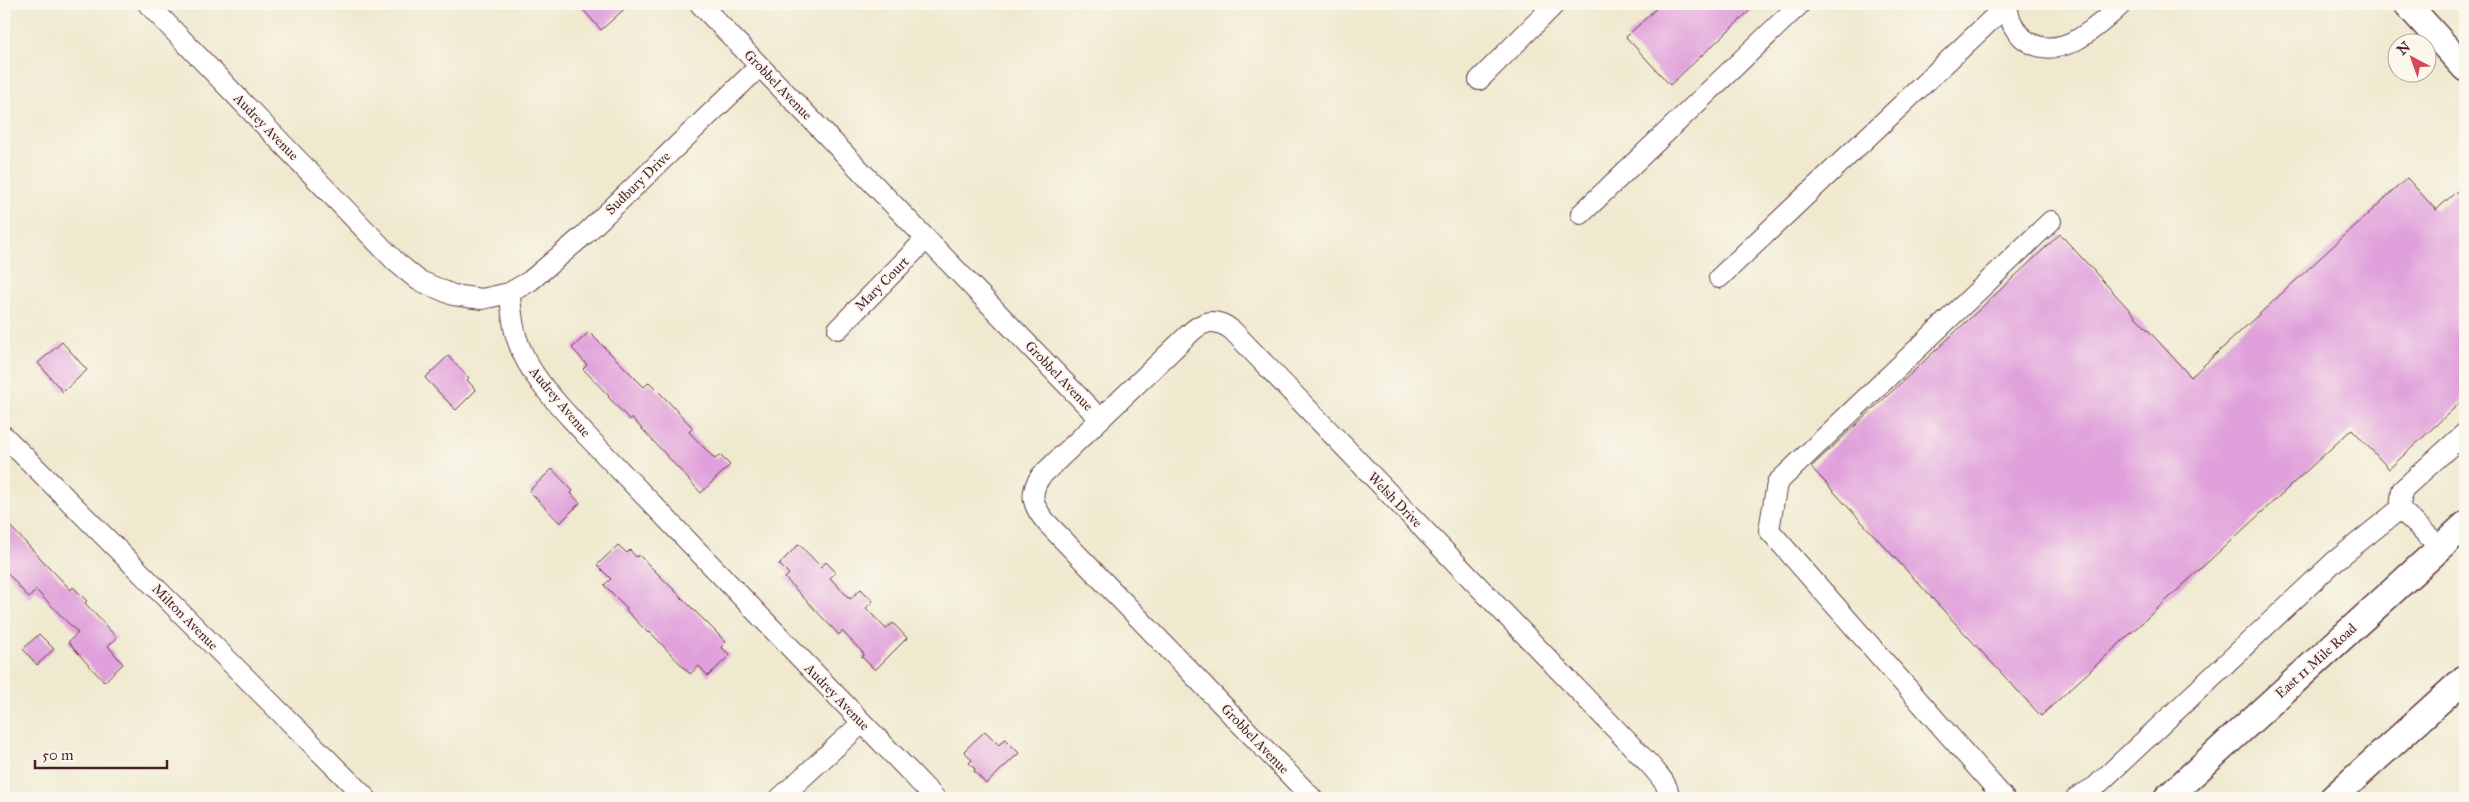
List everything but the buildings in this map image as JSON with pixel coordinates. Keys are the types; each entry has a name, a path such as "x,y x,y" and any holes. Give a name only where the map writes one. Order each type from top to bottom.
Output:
{"main road":[{"path":"2407,4 2465,68"},
{"name":"East 11 Mile Road","path":"2167,798 2465,525"},
{"path":"2333,798 2461,689"}],"street":[{"name":"Audrey Avenue","path":"148,4 396,262 418,280 453,295 482,299 509,293 516,338 526,362 544,388 586,435 935,798"},
{"name":"Grobbel Avenue","path":"700,4 1100,419 1041,476 1032,495 1035,507 1047,522 1312,798"},
{"path":"1479,80 1555,4"},
{"path":"1581,214 1800,4"},
{"path":"2007,4 2009,18 2022,38 2041,47 2056,47 2068,44 2092,31 2122,4"},
{"path":"1719,278 2007,4"},
{"name":"Sudbury Drive","path":"509,293 530,281 583,236 760,66"},
{"path":"2004,798 1770,530 1777,484 2051,221"},
{"name":"Mary Court","path":"838,328 926,239"},
{"name":"Welsh Drive","path":"1100,419 1197,326 1212,321 1224,324 1652,767 1663,780 1669,791 1669,798"},
{"path":"2076,798 2095,786 2335,561 2400,509 2402,490 2465,433"},
{"name":"Milton Avenue","path":"4,436 366,798"},
{"path":"2400,509 2440,548"},
{"path":"780,798 862,723"}]}
